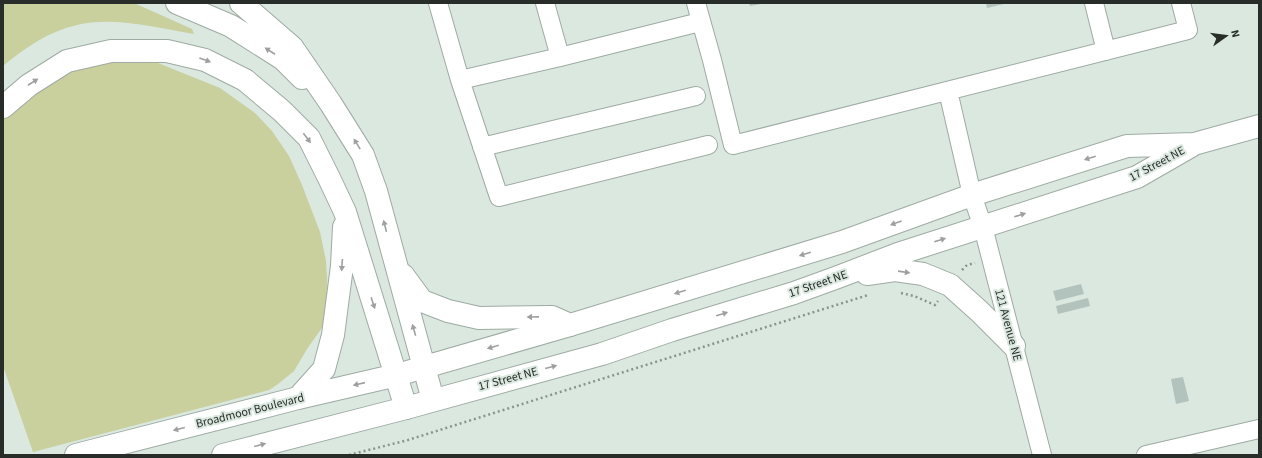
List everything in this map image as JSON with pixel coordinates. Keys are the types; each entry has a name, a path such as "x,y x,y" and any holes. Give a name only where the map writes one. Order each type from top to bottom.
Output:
{"main road":[{"path":"177,3 231,26 276,55 331,104"},
{"path":"223,455 433,400 376,191 363,155 331,104 292,47 241,3"},
{"path":"3,107 29,85 67,61 111,51 167,51 205,60 245,80 282,111 309,138 329,178 345,212 406,408"},
{"name":"17 Street NE","path":"424,367 570,325 842,242 972,195 1127,146 1194,144 1259,126"},
{"name":"17 Street NE","path":"433,400 602,354 672,330 794,292 898,254 1137,177 1194,144"},
{"path":"298,398 324,369 333,335 342,266 345,212"},
{"path":"395,264 422,301 448,311 479,318 552,317 570,325"},
{"path":"838,277 895,270 923,274 950,284 1014,346"},
{"name":"Broadmoor Boulevard","path":"76,455 424,367"}],"street":[{"path":"438,3 460,80 499,197 708,145"},
{"path":"545,3 560,57"},
{"path":"696,3 733,145 1188,30 1182,3"},
{"path":"1094,3 1106,51"},
{"path":"460,80 700,22"},
{"name":"121 Avenue NE","path":"948,91 972,195 983,227 1042,455"},
{"path":"482,147 696,96"},
{"path":"1146,455 1259,429"}],"path":[{"path":"895,292 914,296 935,304 967,265 991,260"},
{"path":"349,455 408,440 873,294"}],"green space":[{"path":"3,3 134,3 192,29 194,34 120,22 77,25 57,31 47,36 3,66"},
{"path":"134,59 158,63 220,88 255,113 272,131 289,156 320,232 326,261 328,296 324,325 294,371 269,390 33,452 3,366 3,120 22,101 54,79 78,69 96,64"}],"building":[{"path":"749,3 761,3 761,4 750,6"},
{"path":"986,3 1004,3 1004,4 987,8"},
{"path":"1081,284 1084,294 1056,301 1053,291"},
{"path":"1088,298 1090,306 1058,314 1056,306"},
{"path":"1183,377 1189,401 1176,404 1171,379"}]}
